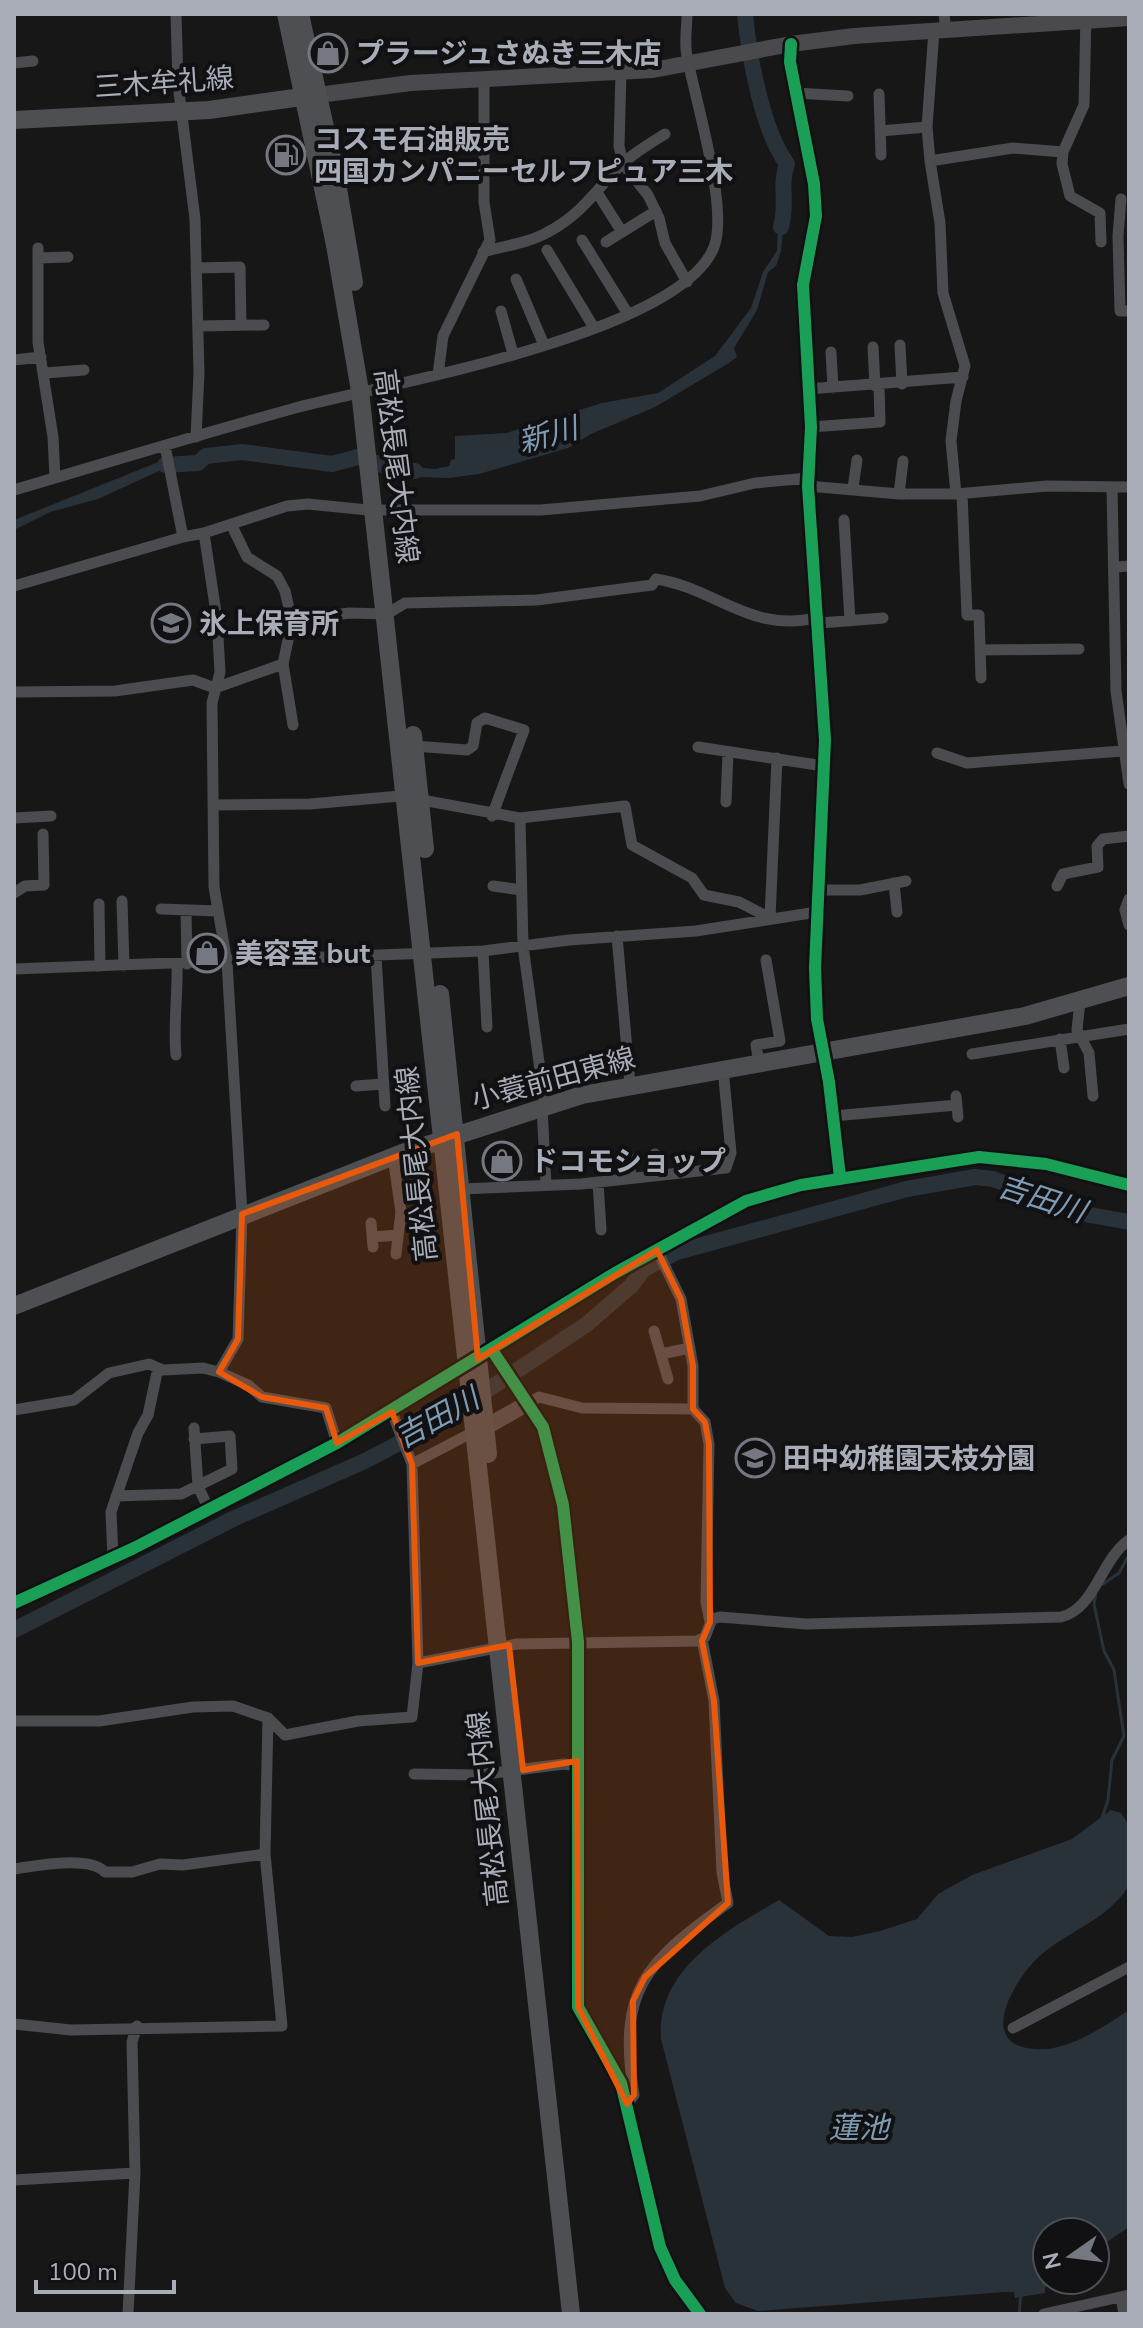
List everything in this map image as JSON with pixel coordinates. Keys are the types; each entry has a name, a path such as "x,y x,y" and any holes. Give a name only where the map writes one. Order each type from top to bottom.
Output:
{"main road":[{"name":"高松長尾大内線","path":"286,14 336,177 381,509 449,1137 480,1362"},
{"name":"高松長尾大内線","path":"300,14 311,96"},
{"name":"三木牟礼線","path":"14,120 181,111 311,96"},
{"name":"高松長尾大内線","path":"392,611 414,746 413,799"},
{"name":"小蓑前田東線","path":"14,1306 393,1157 543,1107 630,1084 1025,1016 1129,986"},
{"name":"高松長尾大内線","path":"449,1137 462,1189 480,1362 479,1426 583,2314"},
{"name":"高松長尾大内線","path":"517,1771 571,2314"}],"street":[{"path":"176,14 181,111 195,219 198,326 196,437"},
{"path":"14,490 166,451 196,437 366,390 438,375 544,345 628,314 687,282 714,247 717,214 689,65 687,14"},
{"path":"1086,18 1084,105 1063,152 1062,164 1070,196 1100,213 1101,242"},
{"path":"311,96 411,83 621,72 689,65 786,46 941,25 1129,18"},
{"path":"941,25 927,127 940,223 943,293 965,366 951,441 959,494 967,615 979,615 981,678"},
{"path":"786,46 814,184 816,216 803,285 811,427 808,482 819,620 824,766 817,912 817,1019 840,1177"},
{"path":"14,63 33,61"},
{"path":"621,72 619,146 623,164 656,211 665,243 687,282"},
{"path":"438,375 443,336 490,240 484,202 484,80"},
{"path":"795,93 848,96"},
{"path":"879,94 881,155"},
{"path":"880,131 927,127"},
{"path":"483,252 544,235 598,194 623,164 665,134"},
{"path":"930,161 1013,148 1063,152"},
{"path":"598,194 622,232"},
{"path":"1121,199 1123,260 1120,311 1129,311"},
{"path":"606,242 656,211"},
{"path":"582,240 628,314"},
{"path":"547,250 593,326"},
{"path":"55,478 41,357 38,253 68,257"},
{"path":"196,268 240,267 241,325"},
{"path":"516,279 544,345"},
{"path":"501,311 513,354"},
{"path":"198,326 264,325"},
{"path":"900,345 902,384"},
{"path":"811,427 880,422 873,347"},
{"path":"831,352 833,388"},
{"path":"14,360 41,357"},
{"path":"45,373 84,370"},
{"path":"808,389 963,377"},
{"path":"166,451 183,537"},
{"path":"853,488 857,460"},
{"path":"899,494 903,461"},
{"path":"14,586 232,526 287,506 308,504 381,509 541,510 700,496 755,483 808,482 899,494 959,494 1047,486 1129,487"},
{"path":"1112,487 1123,567 1115,667 1122,713 1122,751 1129,784"},
{"path":"844,520 850,621"},
{"path":"232,526 247,557 277,576 285,591 292,621 283,664 293,725"},
{"path":"204,533 217,619 220,672 212,703 214,887 227,962 242,1214 238,1339 219,1372"},
{"path":"292,621 392,611 405,603 552,599 652,585 656,579 675,582 718,604 780,622 793,624 883,618"},
{"path":"980,650 1079,649"},
{"path":"1115,667 1129,661"},
{"path":"14,692 115,691 193,680 215,688 283,664"},
{"path":"414,746 467,750 473,746 477,723 485,718 524,730 492,816"},
{"path":"698,747 824,766"},
{"path":"937,753 967,763 1122,751"},
{"path":"726,802 728,753"},
{"path":"770,918 777,758"},
{"path":"213,805 413,799 492,816 520,818 625,806 632,845 692,878 704,895 739,902 770,918"},
{"path":"14,818 51,816"},
{"path":"520,818 523,946 543,1107 546,1185"},
{"path":"14,893 25,886 44,885 43,834"},
{"path":"1057,886 1063,874 1098,867 1097,846 1103,839 1129,836"},
{"path":"818,890 860,890 900,882 897,912"},
{"path":"493,886 521,890"},
{"path":"1129,899 1125,910 1129,925"},
{"path":"122,901 124,966"},
{"path":"99,904 100,966"},
{"path":"161,909 218,911"},
{"path":"176,1055 173,1027 186,910"},
{"path":"14,969 483,951 617,936 696,931 817,912"},
{"path":"617,936 630,1084"},
{"path":"483,951 487,1027"},
{"path":"376,956 385,1106"},
{"path":"759,1063 756,1045 780,1041 766,960"},
{"path":"1080,1001 1079,1036 1089,1053 1093,1096"},
{"path":"972,1054 1129,1029"},
{"path":"1060,1039 1064,1068"},
{"path":"462,1189 598,1182 657,1173 726,1168 730,1162 723,1068"},
{"path":"356,1086 383,1084"},
{"path":"833,1116 957,1106"},
{"path":"628,1154 631,1177"},
{"path":"655,1154 657,1173"},
{"path":"393,1157 401,1212 396,1254"},
{"path":"14,1603 209,1510 337,1443 480,1362 746,1201 840,1177 1001,1157 1129,1185"},
{"path":"598,1182 601,1230"},
{"path":"371,1223 372,1242 398,1235"},
{"path":"627,2104 634,2095 628,2028 633,2001 654,1968 693,1929 728,1903 722,1872 714,1701 702,1639 710,1622 706,1602 709,1444 705,1422 693,1409 690,1348 681,1299 658,1253"},
{"path":"654,1331 668,1379"},
{"path":"661,1354 690,1348"},
{"path":"480,1362 525,1399 543,1427 554,1460 563,1505 578,1642 578,2007 588,2028 609,2057 627,2104 660,2247 675,2280 700,2314"},
{"path":"14,1410 82,1397 109,1373 134,1364 149,1364 158,1368 203,1368 248,1385 262,1397 326,1408 337,1443"},
{"path":"113,1557 111,1512 148,1415 158,1368"},
{"path":"412,1464 525,1399 539,1397 582,1408 693,1409"},
{"path":"14,1721 99,1721 193,1707 233,1706 268,1718 285,1735 358,1721 412,1717 418,1663 412,1464 409,1449 392,1412"},
{"path":"116,1496 181,1494 198,1486 232,1469 230,1436 194,1434 198,1486 209,1510"},
{"path":"710,1622 720,1617 740,1616 806,1624 1061,1617 1076,1612 1112,1558 1129,1540"},
{"path":"418,1663 503,1646 702,1639"},
{"path":"14,2024 71,2030 137,2026 282,2026 265,1854 268,1718"},
{"path":"414,1774 478,1775 564,1764 577,1766"},
{"path":"14,1869 77,1863 101,1867 105,1872 132,1872 160,1864 183,1865 265,1854"},
{"path":"1013,2028 1129,1967"},
{"path":"128,2314 135,2173 132,2042 137,2026"},
{"path":"14,2180 135,2173"},
{"path":"1044,2314 1125,2296 1124,2314"}],"highlighted area":[{"path":"457,1134 478,1359 657,1250 681,1299 693,1366 693,1409 705,1422 709,1444 710,1622 702,1641 714,1701 728,1903 645,1977 633,2001 634,2095 627,2104 578,2007 577,1761 523,1770 509,1645 418,1663 412,1464 392,1412 337,1443 326,1408 262,1397 219,1372 238,1339 242,1214"}],"water":[{"path":"785,207 781,251 776,266 768,272 757,310 734,348 737,357 729,363 655,407 591,434 568,448 479,474 448,478 397,476 395,465 435,469 449,466 455,459 455,436 506,433 602,403 658,393 715,356 751,308 763,272 777,251 778,226"},
{"path":"182,457 183,464 159,471 98,499 50,512 14,530 14,520 161,461"},
{"name":"蓮池","path":"1111,1810 1121,1813 1129,1825 1129,1885 1101,1915 1032,1963 1012,1992 1003,2023 1006,2035 1016,2045 1047,2049 1072,2043 1129,2010 1129,2227 1111,2239 1111,2216 1031,2216 1031,2295 1015,2298 1014,2292 1004,2292 758,2311 736,2303 725,2288 661,2039 663,2014 670,1992 682,1972 717,1939 779,1900 829,1936 852,1937 917,1919 938,1894 972,1875 1072,1839"}],"waterway":[{"name":"新川","path":"745,14 753,71 764,113 778,150 787,164 781,227"},
{"name":"新川","path":"165,465 198,463 206,456 242,452 332,464 358,457 397,470 415,471"},
{"name":"吉田川","path":"14,1630 235,1518 365,1461 439,1422 587,1324 631,1286 644,1269 677,1252 907,1189 975,1177 993,1179 1090,1215 1129,1222"},
{"path":"1103,1584 1119,1573 1129,1555"},
{"path":"1096,1593 1094,1604 1104,1651 1114,1670 1124,1736 1112,1760 1108,1800 1101,1821"},
{"path":"1019,2314 1021,2293"}],"cycle path":[{"path":"791,44 790,62 814,184 816,216 803,285 811,427 808,486 825,740 815,968 817,1019 829,1082 840,1177"},
{"path":"14,1603 134,1548 337,1443 615,1273 746,1201 801,1185 979,1157 1046,1164 1129,1185"},
{"path":"492,1350 543,1427 563,1505 578,1642 578,2007 621,2083 660,2247 675,2280 700,2314"}],"place":[{"name":"プラージュさぬき三木店","path":"328,53"},
{"name":"コスモ石油販売 四国カンパニーセルフピュア三木","path":"286,155"},
{"name":"氷上保育所","path":"171,623"},
{"name":"美容室 but","path":"207,953"},
{"name":"ドコモショップ","path":"502,1161"},
{"name":"田中幼稚園天枝分園","path":"755,1458"}]}
